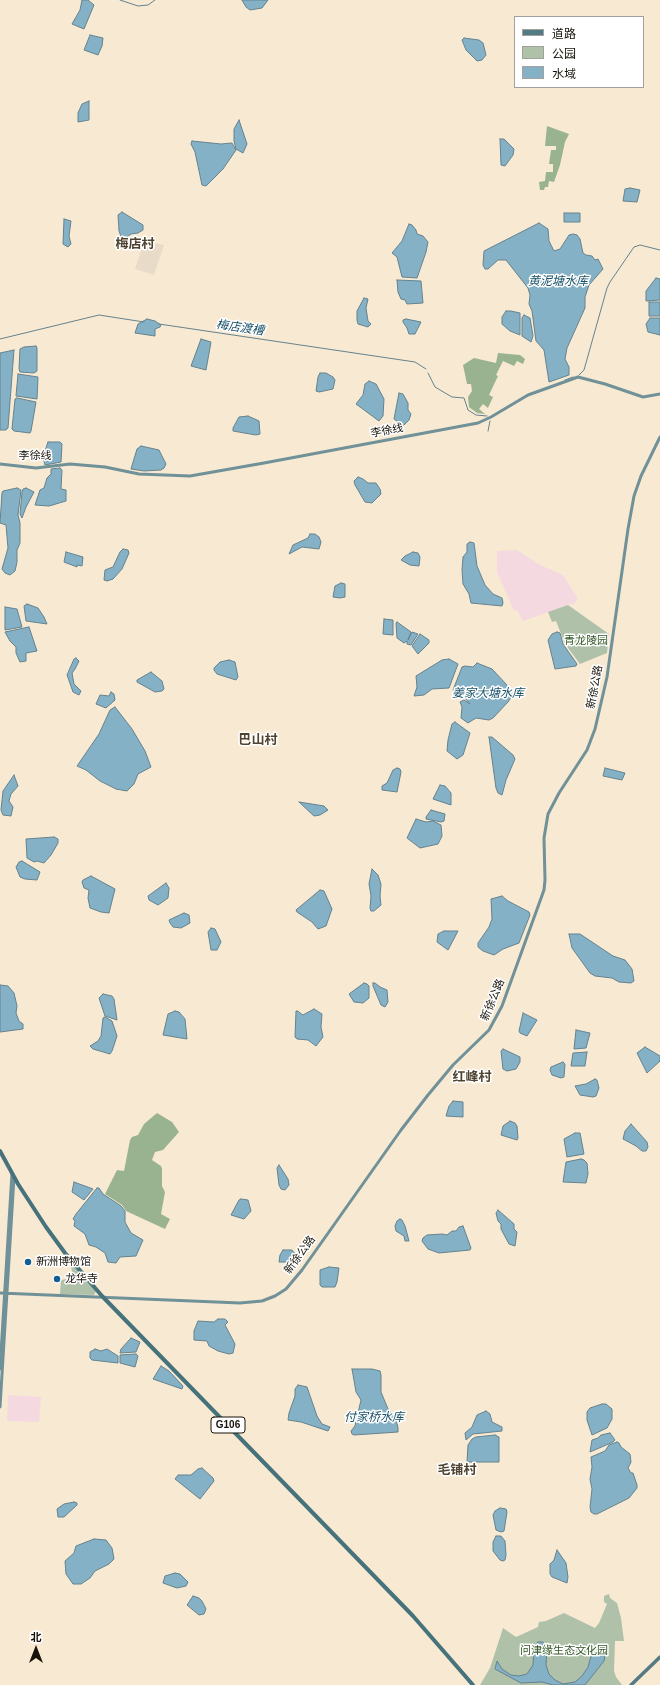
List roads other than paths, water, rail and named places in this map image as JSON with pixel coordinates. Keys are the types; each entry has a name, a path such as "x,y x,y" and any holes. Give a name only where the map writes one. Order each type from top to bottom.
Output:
{"highway":[{"name":"G106","path":"0,1151 32,1206 59,1245 103,1297 413,1616 473,1685"}],"main road":[{"name":"李徐线","path":"0,464 39,468 70,464 105,467 139,474 190,476 478,423 528,395 578,377 613,386 643,397 660,394"},
{"name":"新徐公路","path":"0,1295 103,1297 246,1303 267,1300 281,1293 302,1270 419,1106 449,1070 484,1036 494,1023 502,1006 544,890 544,838 548,814 559,793 587,750 595,729 607,677 632,506 641,476 660,436"},
{"path":"0,1407 13,1175"},
{"path":"0,1369 6,1295"},
{"path":"631,1685 660,1657"}],"water":[{"path":"82,0 88,0 94,5 84,29 72,24 80,10"},
{"path":"242,0 268,0 262,8 250,10 246,7"},
{"path":"90,35 103,38 102,46 98,55 84,50"},
{"path":"464,38 479,40 483,43 486,55 482,60 477,61 466,50 462,40"},
{"path":"89,101 89,120 78,122 78,113 82,104"},
{"path":"239,120 247,144 243,153 236,149 234,141 234,129"},
{"path":"500,139 504,139 514,149 513,155 505,166 501,165"},
{"path":"192,141 221,144 232,143 236,150 223,169 206,186 202,185 195,152 191,144"},
{"path":"630,188 640,190 637,202 623,201 625,189"},
{"path":"122,212 143,225 143,230 122,239 119,231 118,215"},
{"path":"564,213 580,213 580,222 564,222"},
{"path":"64,219 71,221 69,236 71,244 68,247 63,244"},
{"name":"黄泥塘水库","path":"539,223 548,229 549,241 554,251 560,249 569,235 577,235 580,239 583,253 592,256 595,260 598,259 603,269 589,285 585,297 585,308 567,348 565,359 569,367 569,375 549,382 544,350 536,341 532,311 529,304 530,295 528,288 506,260 498,260 488,269 485,269 483,265 484,251"},
{"path":"409,224 416,230 417,234 423,236 428,242 417,278 402,277 397,257 392,253 402,241"},
{"path":"656,278 660,279 660,300 646,301 646,291"},
{"path":"397,280 421,281 423,303 407,304 405,300 401,299 398,292"},
{"path":"364,298 368,299 366,308 368,321 371,324 368,327 358,324 357,320 357,311"},
{"path":"649,302 660,302 660,316 649,316"},
{"path":"506,311 520,313 520,335 510,331 502,324 502,317"},
{"path":"524,315 530,318 533,336 531,342 522,336 522,318"},
{"path":"650,318 660,318 660,335 648,332 646,324"},
{"path":"147,319 155,321 161,325 155,329 155,336 135,333 138,324"},
{"path":"406,319 421,322 415,334 409,334 403,322 403,320"},
{"path":"201,339 211,342 206,370 191,366"},
{"path":"36,346 37,371 34,373 20,372 20,349 24,347"},
{"path":"14,350 8,428 6,430 0,430 0,353"},
{"path":"320,373 326,373 333,377 335,380 333,389 319,392 316,391"},
{"path":"18,374 38,377 37,399 16,396"},
{"path":"369,381 376,384 384,399 383,416 379,421 356,404 363,395 365,384"},
{"path":"399,393 403,394 408,403 408,410 411,414 409,420 401,428 396,426 397,421 394,419"},
{"path":"17,398 36,402 30,433 14,431 12,429 15,399"},
{"path":"248,416 259,421 260,434 256,435 233,431 239,417"},
{"path":"48,442 60,442 62,444 61,462 45,465 43,457"},
{"path":"141,446 159,450 166,464 164,468 161,470 144,471 131,469 137,449"},
{"path":"60,468 62,470 61,489 66,490 66,501 49,506 35,505 40,490 44,488 47,478 51,474 51,469"},
{"path":"358,477 368,483 376,483 380,489 381,494 372,503 365,502 355,485 354,481"},
{"path":"17,488 21,490 18,515 20,523 20,543 17,550 15,571 10,575 5,573 2,569 8,548 6,525 0,523 2,493 3,491"},
{"path":"26,488 34,492 22,518 20,514 22,492 23,489"},
{"path":"310,534 315,534 319,537 321,542 319,549 302,547 289,554 293,545 308,538"},
{"path":"470,542 474,543 477,566 485,585 493,594 502,598 502,606 471,603 469,594 463,584 462,570 463,557 467,552 467,544"},
{"path":"123,549 128,550 129,553 122,569 113,579 107,581 104,580 105,570 113,567"},
{"path":"66,552 83,557 82,566 77,565 77,567 64,562"},
{"path":"413,552 418,553 420,557 419,566 410,565 401,560"},
{"path":"341,583 345,584 345,597 333,597 335,586"},
{"path":"27,604 38,608 47,624 26,621 24,606"},
{"path":"5,607 17,609 22,627 5,630"},
{"path":"384,619 393,620 393,635 383,634"},
{"path":"397,622 411,632 408,640 412,632 418,634 411,645 407,644 407,641 404,643 397,638"},
{"path":"29,627 37,651 26,653 26,661 20,662 16,653 16,647 10,641 5,632"},
{"path":"557,632 560,633 563,644 577,664 576,666 555,669 548,640 552,634"},
{"path":"420,634 429,640 429,643 418,654 412,646"},
{"path":"76,658 79,661 72,673 74,684 81,691 79,695 73,692 67,675 74,659"},
{"name":"姜家大塘水库","path":"449,659 458,664 449,688 432,689 424,695 414,696 417,687 416,676 442,660"},
{"path":"229,660 235,662 238,677 236,680 217,674 214,670 220,662"},
{"name":"姜家大塘水库","path":"477,663 492,669 506,684 512,696 493,718 489,720 476,718 468,723 461,718 462,707 460,702 464,700 470,704 465,698 456,697 453,690 462,667 473,667"},
{"path":"151,672 162,681 164,689 162,691 155,692 137,682 137,680"},
{"path":"111,692 114,694 115,700 106,708 96,704 100,695 109,696"},
{"path":"115,707 132,729 145,751 151,767 138,774 134,784 127,791 116,789 100,781 86,770 77,766 99,734 110,710"},
{"path":"455,722 470,733 463,755 457,759 447,751 452,724"},
{"path":"489,737 492,737 513,755 515,759 506,780 502,795 498,793 496,788"},
{"path":"397,768 400,769 401,772 397,792 382,790 382,786 387,783 393,770"},
{"path":"605,768 625,773 622,780 603,776"},
{"path":"14,775 18,786 11,794 9,801 13,807 11,816 3,815 1,810 3,791"},
{"path":"440,785 445,786 451,793 451,805 433,799"},
{"path":"299,802 324,806 328,810 320,815 314,816"},
{"path":"431,810 445,814 444,821 441,822 426,819"},
{"path":"416,819 426,822 433,821 441,825 442,836 438,844 420,848 407,838"},
{"path":"54,837 58,839 58,843 44,863 37,861 34,862 27,858 26,839"},
{"path":"22,861 40,872 37,880 20,877 16,867 19,862"},
{"path":"372,869 378,875 381,884 381,905 374,911 371,911 370,908 371,896 369,884"},
{"path":"91,876 115,889 109,913 90,908 88,898 89,890 84,888 82,882"},
{"path":"166,883 169,888 168,898 158,905 149,900 148,896"},
{"path":"320,890 324,891 332,909 326,926 318,929 312,922 296,910"},
{"path":"502,896 508,901 529,912 530,915 519,943 503,949 494,955 483,951 478,947 478,943 489,927 492,919 491,899"},
{"path":"184,913 189,915 190,923 181,928 173,927 169,920"},
{"path":"211,928 215,929 221,942 217,950 211,950 208,932"},
{"path":"444,931 458,931 448,950 437,942 438,934"},
{"path":"569,934 580,934 613,956 625,960 632,969 634,981 631,983 619,982 612,978 595,976 590,973 572,948"},
{"path":"364,983 369,986 369,998 363,1003 354,1002 349,994"},
{"path":"373,983 387,990 388,1002 385,1007 381,1005"},
{"path":"0,985 8,986 14,993 17,1006 16,1013 19,1021 23,1024 23,1029 0,1032"},
{"path":"103,994 112,996 114,999 117,1020 105,1016 99,998"},
{"path":"314,1009 322,1014 321,1027 323,1037 316,1046 308,1040 297,1039 295,1037 296,1011 303,1015"},
{"path":"175,1011 179,1012 185,1019 187,1039 163,1035 168,1014"},
{"path":"523,1013 537,1020 527,1036 519,1031"},
{"path":"105,1017 112,1021 117,1036 110,1054 93,1049 90,1046 98,1041 101,1036 103,1018"},
{"path":"576,1030 590,1033 586,1048 574,1049"},
{"path":"645,1047 660,1056 660,1061 647,1073 637,1053"},
{"path":"503,1049 520,1057 520,1062 516,1069 507,1071 503,1069 501,1051"},
{"path":"587,1052 585,1066 571,1066 573,1053"},
{"path":"563,1062 565,1064 564,1077 561,1078 552,1075 550,1070 551,1067"},
{"path":"595,1079 597,1080 599,1088 596,1096 580,1095 575,1086 586,1084"},
{"path":"453,1101 463,1102 463,1117 446,1116 449,1106"},
{"path":"510,1121 515,1123 517,1126 517,1140 501,1135 503,1126"},
{"path":"631,1124 647,1142 648,1147 646,1151 642,1151 623,1139 625,1131"},
{"path":"575,1133 580,1133 584,1154 567,1157 564,1139"},
{"path":"581,1159 587,1163 588,1174 586,1183 563,1182 566,1162"},
{"path":"279,1165 288,1179 289,1185 285,1190 281,1189 279,1185 277,1168"},
{"path":"74,1182 93,1189 84,1200 72,1192"},
{"path":"97,1188 121,1206 125,1211 125,1222 131,1233 143,1240 136,1256 120,1257 116,1263 108,1262 105,1253 96,1247 89,1245 85,1234 74,1226 75,1221 73,1219 76,1214"},
{"path":"241,1199 248,1200 251,1211 244,1219 231,1215"},
{"path":"498,1210 514,1224 514,1229 517,1232 515,1246 509,1244 501,1229 501,1224 498,1221 496,1213"},
{"path":"400,1219 405,1226 409,1241 405,1241 404,1236 396,1231 395,1226 397,1221"},
{"path":"463,1226 471,1248 470,1250 439,1253 428,1249 422,1241 427,1235 447,1235"},
{"path":"283,1250 292,1250 295,1254 295,1262 279,1262 280,1255"},
{"path":"329,1267 339,1268 337,1282 335,1287 322,1287 320,1285 320,1270"},
{"path":"218,1319 225,1319 228,1322 225,1325 235,1344 233,1353 229,1354 218,1351 209,1346 207,1341 194,1340 194,1331 198,1321 214,1322"},
{"path":"131,1338 140,1342 136,1352 120,1353 121,1349"},
{"path":"95,1349 101,1351 107,1349 118,1356 118,1363 92,1360 90,1358 90,1352"},
{"path":"136,1354 138,1356 135,1367 120,1363 120,1355"},
{"path":"161,1366 169,1371 183,1386 182,1389 153,1379"},
{"name":"付家桥水库","path":"352,1369 372,1369 380,1371 381,1392 388,1409 396,1419 398,1432 352,1434 351,1431 355,1426 361,1400 356,1392"},
{"path":"298,1385 307,1387 317,1416 322,1424 330,1427 328,1431 301,1422 288,1420 295,1396 295,1389"},
{"path":"606,1404 612,1409 612,1419 607,1428 592,1435 587,1420 587,1412 590,1408"},
{"path":"486,1411 490,1414 492,1422 502,1427 502,1431 473,1434 466,1440 465,1433 472,1427 477,1415"},
{"path":"610,1433 615,1440 613,1442 590,1452 592,1440 601,1435"},
{"path":"495,1435 499,1437 499,1462 467,1462 468,1445 472,1439 476,1437"},
{"path":"617,1442 630,1454 631,1462 628,1468 631,1473 633,1473 637,1488 629,1498 597,1514 594,1514 591,1512 590,1507 592,1489 590,1479 592,1467 591,1457 605,1451 609,1445"},
{"path":"202,1468 213,1478 214,1481 200,1499 175,1479 178,1475 191,1475 198,1469"},
{"path":"74,1502 77,1503 77,1505 64,1517 58,1517 57,1509 64,1504"},
{"path":"500,1508 506,1509 507,1512 504,1531 501,1532 496,1530 493,1515 495,1511"},
{"path":"496,1536 501,1536 505,1541 506,1555 505,1560 503,1561 500,1560 493,1551 493,1542"},
{"path":"94,1539 106,1540 112,1548 114,1559 109,1564 95,1571 90,1578 81,1584 73,1584 66,1574 65,1561 74,1553 76,1546"},
{"path":"557,1550 566,1563 568,1577 567,1583 552,1577 550,1574 550,1564 554,1560"},
{"path":"175,1573 180,1574 188,1582 186,1586 177,1588 163,1583 165,1576"},
{"path":"193,1596 202,1601 206,1609 204,1614 199,1615 187,1605"},
{"path":"538,1642 543,1642 547,1646 546,1665 549,1674 555,1680 563,1684 575,1682 582,1676 588,1667 592,1653 595,1651 603,1651 605,1656 604,1661 585,1685 553,1685 542,1682 521,1683 495,1669 497,1661 502,1669 511,1675 519,1676 527,1674 533,1665 534,1647"}],"waterway":[{"path":"120,0 138,6 148,5 155,0"},
{"path":"579,375 584,370 610,282 634,247 640,245 660,250"},
{"name":"梅店渡槽","path":"0,339 99,315 144,322"},
{"name":"梅店渡槽","path":"159,324 415,362 426,369"},
{"path":"428,373 435,387 452,397 464,398 468,410 476,415 487,416"},
{"path":"565,380 573,377"},
{"path":"488,431 490,421"}],"place":[{"name":"新洲博物馆","path":"28,1262"},
{"name":"龙华寺","path":"57,1279"}],"district":[{"name":"梅店村","path":"135,244"},
{"name":"巴山村","path":"258,740"},
{"name":"红峰村","path":"472,1077"},
{"name":"毛铺村","path":"457,1470"}],"park label":[{"name":"青龙陵园","path":"586,641"},
{"name":"问津缘生态文化园","path":"564,1651"}]}
